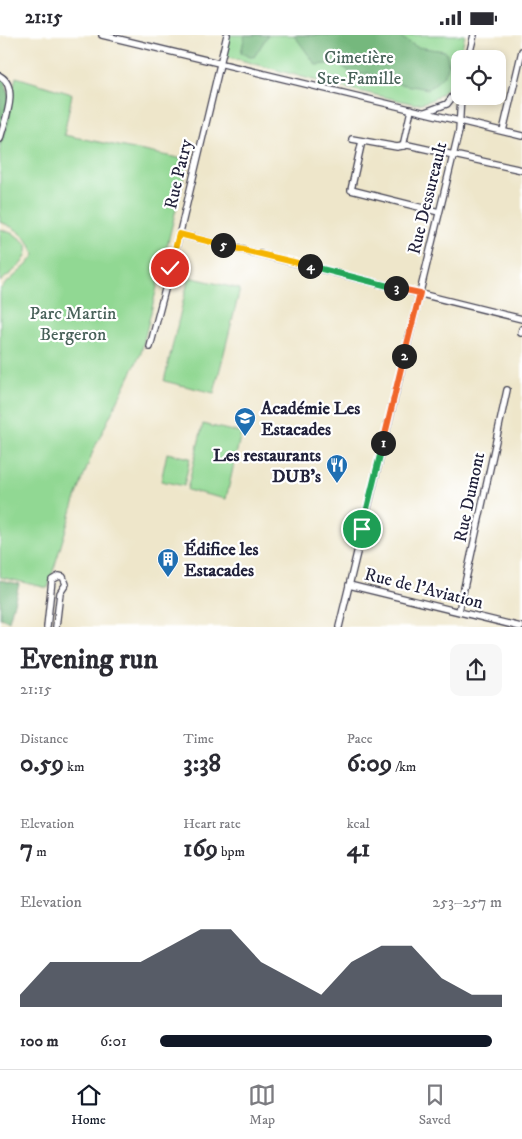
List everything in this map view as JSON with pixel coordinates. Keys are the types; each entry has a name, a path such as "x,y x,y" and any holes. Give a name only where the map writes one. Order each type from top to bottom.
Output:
{"street":[{"path":"102,35 522,136"},
{"name":"Rue Patry","path":"150,347 227,35"},
{"path":"470,50 474,35"},
{"path":"503,131 522,51"},
{"path":"0,76 8,82 11,91 0,139"},
{"path":"418,112 434,110 447,104 451,99"},
{"name":"Rue Dessureault","path":"339,627 461,122 461,105"},
{"path":"403,146 411,110"},
{"path":"352,139 453,155 522,170"},
{"path":"362,141 350,190 439,212"},
{"path":"179,234 522,319"},
{"name":"Rue Dumont","path":"459,611 507,390"},
{"path":"47,627 52,580 59,575 64,577 66,584 60,593 56,627"},
{"name":"Rue de l'Aviation","path":"349,585 521,627"}],"green space":[{"name":"Cimetière Ste-Famille","path":"227,35 465,35 461,50 451,50 451,82 446,89 428,101 415,104 332,85 222,55"},
{"path":"245,35 268,35 254,57 241,53"},
{"name":"Cimetière Ste-Famille","path":"294,35 401,35 402,38 417,47 445,51 448,68 446,73 428,89 383,81 368,73 354,75 338,63 316,65"},
{"path":"0,75 10,77 6,84 10,101 10,115 7,129 0,145"},
{"name":"Parc Martin Bergeron","path":"16,77 72,94 64,135 188,160 141,353 93,451 73,506 48,588 0,577 0,289 27,265 35,255 22,234 0,222 0,141"},
{"path":"0,229 14,234 27,244 27,250 26,256 19,266 0,282"},
{"path":"189,277 240,289 214,393 164,381"},
{"path":"203,424 241,433 226,499 187,490"},
{"path":"167,453 190,458 184,486 161,481"},
{"path":"0,580 19,584 9,621 0,618"}],"place":[{"name":"Académie Les Estacades","path":"245,437"},
{"name":"Les restaurants DUB's","path":"337,484"},
{"name":"Édifice les Estacades","path":"168,578"}],"route":[{"path":"170,268 179,234 420,293 362,529"}]}
